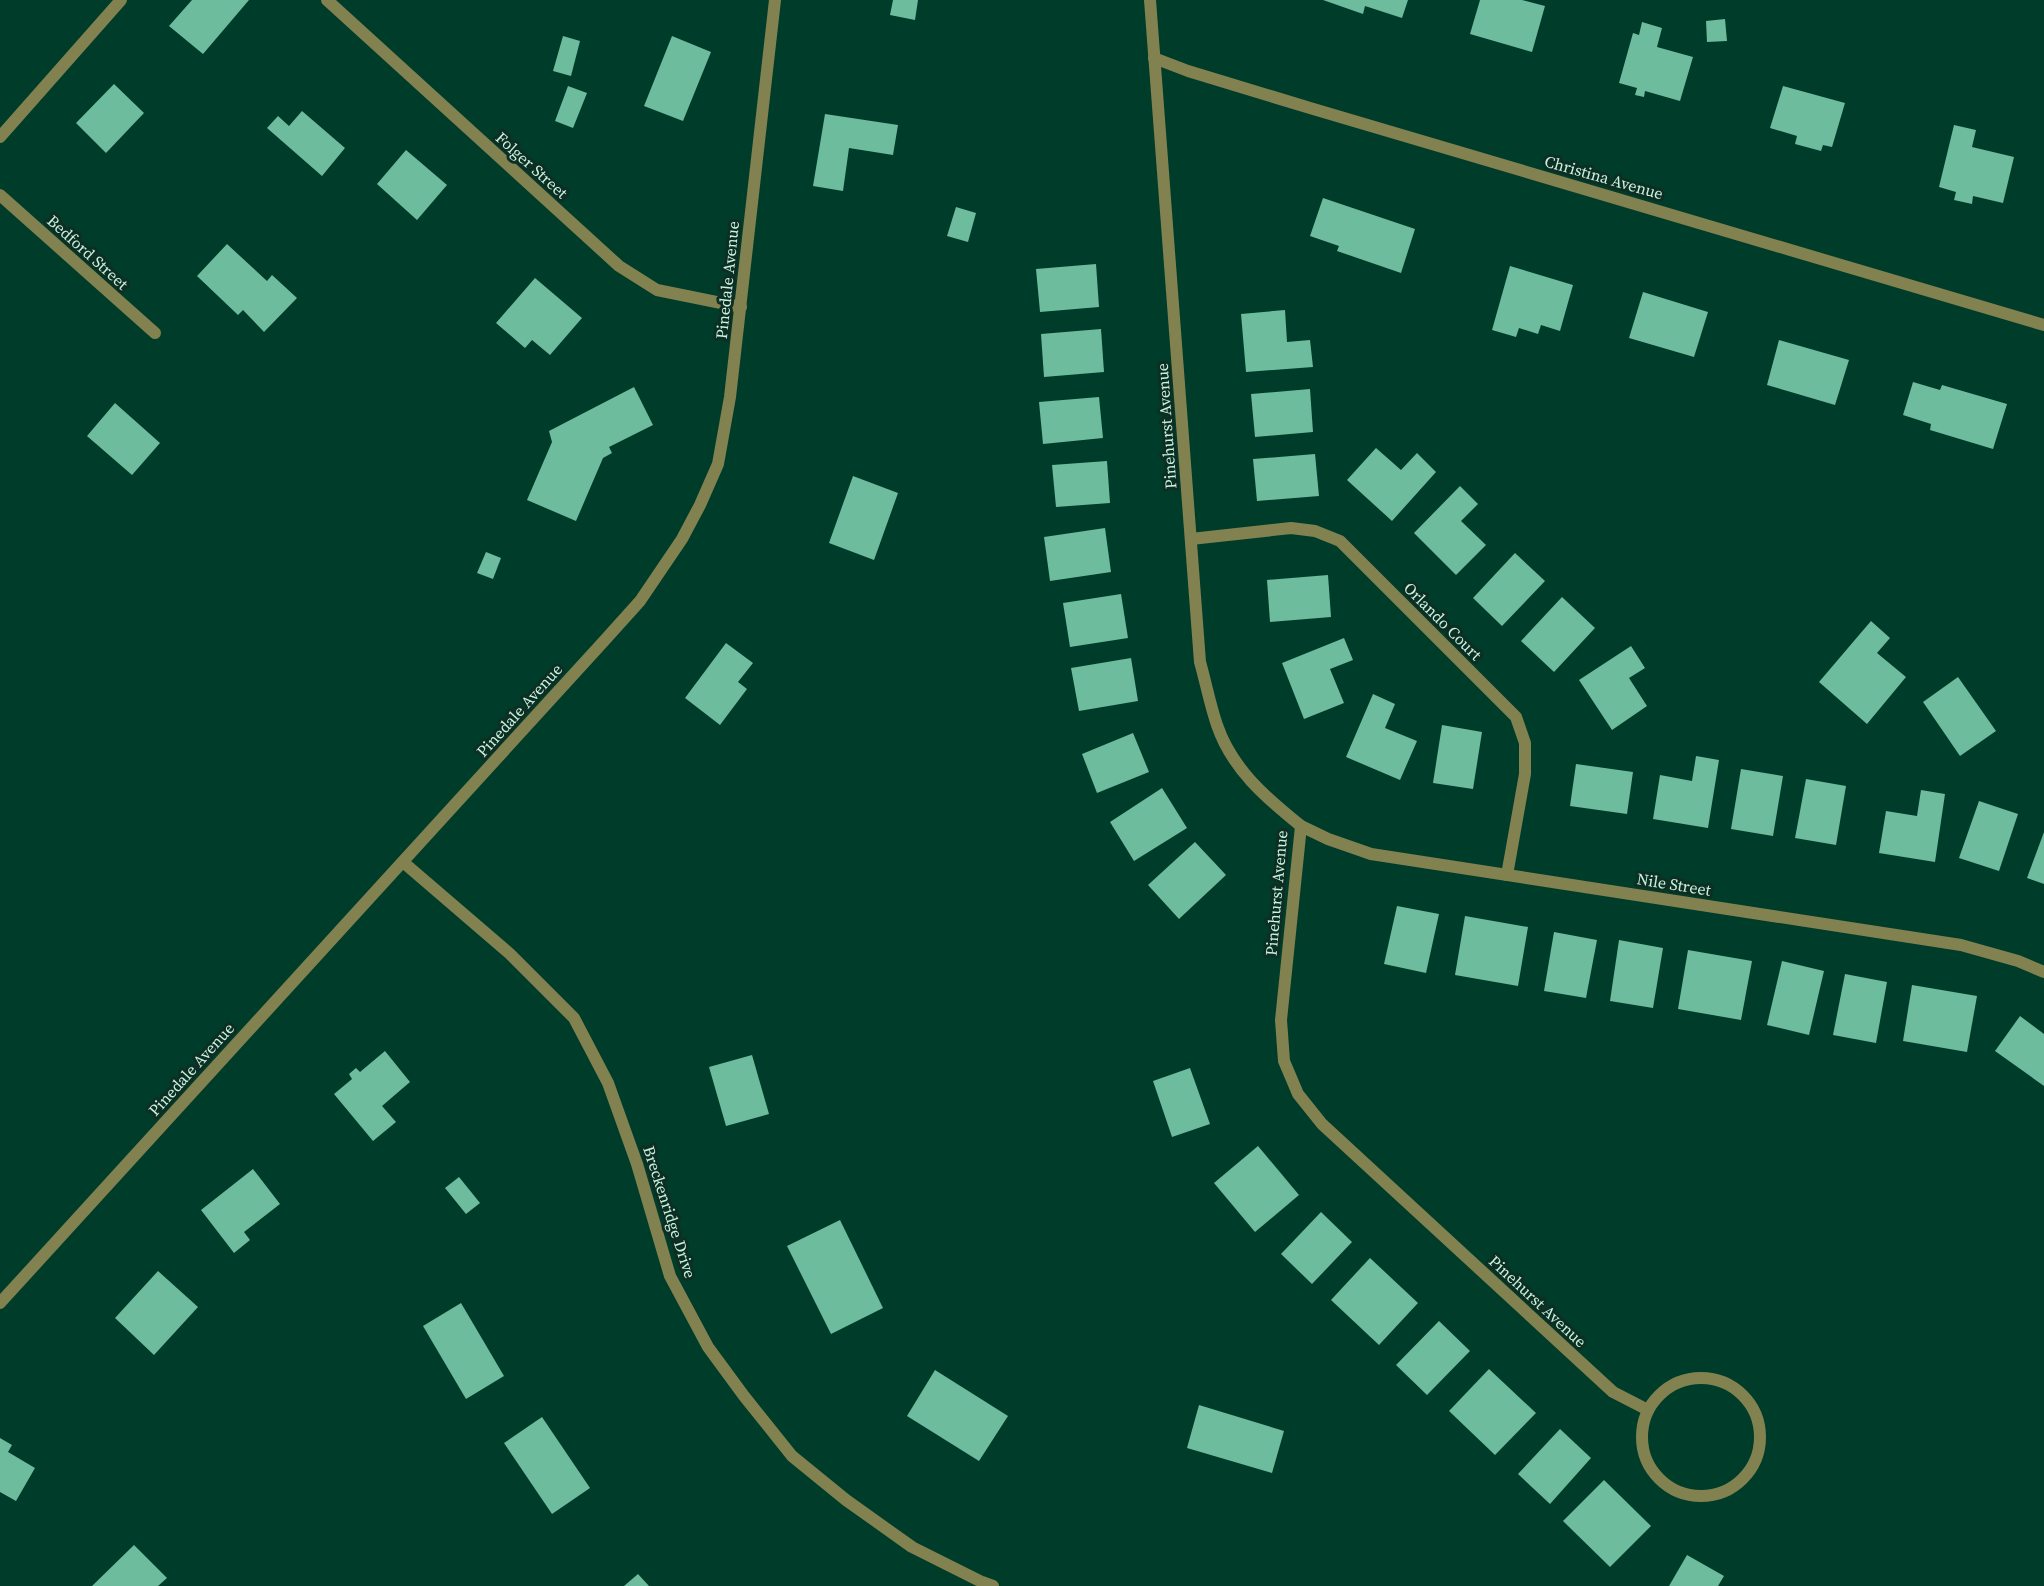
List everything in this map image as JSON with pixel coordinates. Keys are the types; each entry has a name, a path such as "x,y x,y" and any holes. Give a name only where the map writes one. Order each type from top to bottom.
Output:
{"street":[{"path":"0,137 121,0"},
{"name":"Folger Street","path":"327,0 619,266 657,290 741,307"},
{"name":"Pinedale Avenue","path":"0,1303 640,601 682,539 718,464 730,397 775,0"},
{"name":"Pinehurst Avenue","path":"1150,0 1200,662 1217,726 1241,772 1268,800 1301,826 1281,1020 1284,1061 1299,1094 1322,1124 1612,1392 1648,1410"},
{"name":"Christina Avenue","path":"1155,58 1299,105 2044,325"},
{"name":"Bedford Street","path":"0,195 155,333"},
{"name":"Orlando Court","path":"1191,539 1291,528 1315,531 1340,542 1516,717 1525,743 1525,774 1507,875"},
{"name":"Nile Street","path":"1301,826 1328,839 1371,854 1961,945 2018,961 2044,972"},
{"name":"Breckenridge Drive","path":"403,862 510,954 574,1018 608,1083 637,1164 670,1276 708,1347 792,1456 846,1500 912,1546 993,1586"},
{"path":"1690,1379 1716,1380 1729,1385 1749,1402 1759,1427 1757,1453 1752,1465 1736,1484 1716,1494 1693,1496 1671,1488 1654,1474 1644,1454 1642,1431 1648,1410 1666,1389 1690,1379"}],"building":[{"path":"192,0 249,0 203,54 169,26"},
{"path":"893,0 918,0 915,20 890,15"},
{"path":"1323,0 1408,0 1402,18 1365,6 1363,14"},
{"path":"1480,0 1522,0 1545,6 1532,52 1470,34"},
{"path":"1725,19 1727,41 1707,42 1706,21"},
{"path":"1642,22 1662,28 1657,47 1693,57 1680,101 1645,91 1644,97 1635,95 1637,88 1619,83 1633,33 1639,35"},
{"path":"563,36 580,41 571,76 553,71"},
{"path":"672,36 711,52 683,121 644,106"},
{"path":"114,84 144,113 106,153 76,123"},
{"path":"568,86 587,93 573,128 555,121"},
{"path":"1783,86 1845,103 1832,147 1823,145 1821,151 1795,144 1797,136 1770,128"},
{"path":"302,111 345,148 322,176 267,128 278,116 289,126"},
{"path":"825,114 898,125 893,155 849,148 843,191 813,186"},
{"path":"1954,125 1976,130 1972,147 2014,157 2003,203 1973,196 1972,204 1954,200 1956,192 1939,187"},
{"path":"406,150 447,185 417,220 377,184"},
{"path":"1323,198 1415,229 1401,273 1337,251 1339,246 1310,236"},
{"path":"956,207 976,213 968,242 947,236"},
{"path":"227,244 267,281 272,275 297,298 264,332 243,310 238,315 197,276"},
{"path":"1096,264 1099,307 1040,312 1036,269"},
{"path":"1510,266 1573,285 1560,331 1541,325 1538,334 1519,328 1516,337 1492,330"},
{"path":"535,278 582,318 550,355 532,340 525,348 496,323"},
{"path":"1643,292 1708,312 1694,357 1629,338"},
{"path":"1285,310 1287,342 1310,340 1313,367 1246,372 1241,314"},
{"path":"1101,329 1104,372 1044,377 1041,334"},
{"path":"1779,340 1849,360 1835,405 1767,385"},
{"path":"1913,382 1940,390 1942,385 2007,404 1993,449 1930,430 1931,424 1903,415"},
{"path":"634,387 653,425 609,447 612,453 603,458 576,521 527,500 552,442 549,431"},
{"path":"1310,389 1313,432 1255,437 1251,394"},
{"path":"1099,397 1103,438 1043,444 1039,402"},
{"path":"115,403 160,443 132,475 87,436"},
{"path":"1376,448 1401,470 1417,453 1436,472 1392,521 1347,480"},
{"path":"1315,454 1319,496 1257,501 1253,459"},
{"path":"1107,461 1110,503 1056,507 1052,465"},
{"path":"853,476 898,493 874,560 829,543"},
{"path":"1460,486 1478,504 1461,521 1486,545 1456,575 1414,533"},
{"path":"1105,528 1111,572 1050,581 1044,537"},
{"path":"486,552 501,558 493,579 477,573"},
{"path":"1515,553 1545,581 1502,626 1473,598"},
{"path":"1328,575 1331,617 1270,622 1267,580"},
{"path":"1121,594 1128,638 1070,647 1063,603"},
{"path":"1562,597 1595,628 1554,672 1521,641"},
{"path":"1871,621 1890,638 1877,653 1906,677 1867,724 1819,682"},
{"path":"1344,638 1353,660 1330,669 1344,703 1304,719 1282,663"},
{"path":"726,643 753,663 738,682 747,689 720,725 685,698"},
{"path":"1631,646 1645,668 1629,678 1647,706 1612,730 1579,680"},
{"path":"1131,658 1138,701 1079,711 1071,668"},
{"path":"1958,677 1996,731 1960,756 1923,702"},
{"path":"1373,694 1395,704 1385,728 1417,741 1400,780 1346,757"},
{"path":"1442,725 1482,732 1473,789 1433,783"},
{"path":"1133,733 1149,772 1097,793 1082,754"},
{"path":"1696,756 1719,760 1708,828 1653,819 1660,775 1692,781"},
{"path":"1576,764 1633,772 1627,814 1570,806"},
{"path":"1741,769 1783,776 1773,836 1731,829"},
{"path":"1806,779 1846,786 1836,845 1795,838"},
{"path":"1162,788 1187,828 1134,861 1110,822"},
{"path":"1921,790 1945,794 1935,862 1879,853 1886,811 1917,816"},
{"path":"1979,801 2018,814 1999,871 1959,858"},
{"path":"2044,832 2044,884 2027,878"},
{"path":"1195,842 1226,875 1179,919 1148,885"},
{"path":"1397,906 1439,914 1426,973 1384,964"},
{"path":"1465,916 1528,927 1518,986 1455,975"},
{"path":"1554,932 1597,940 1586,998 1544,991"},
{"path":"1619,940 1663,948 1653,1008 1610,1001"},
{"path":"1688,950 1752,961 1741,1020 1678,1009"},
{"path":"1782,961 1824,971 1809,1035 1767,1025"},
{"path":"1845,974 1887,982 1876,1043 1833,1035"},
{"path":"1912,985 1977,996 1967,1052 1903,1041"},
{"path":"2020,1016 2044,1034 2044,1086 1995,1051"},
{"path":"385,1051 410,1082 382,1106 396,1122 373,1141 334,1094 352,1079 349,1074 356,1068 360,1072"},
{"path":"752,1055 769,1114 726,1126 709,1067"},
{"path":"1190,1068 1210,1124 1172,1137 1153,1081"},
{"path":"1258,1146 1299,1195 1255,1232 1214,1183"},
{"path":"253,1169 280,1204 244,1232 250,1240 234,1253 201,1210"},
{"path":"459,1177 480,1203 466,1214 445,1188"},
{"path":"1321,1212 1352,1242 1312,1284 1281,1254"},
{"path":"840,1220 883,1308 831,1334 787,1246"},
{"path":"1370,1258 1418,1303 1379,1345 1331,1300"},
{"path":"158,1271 198,1307 154,1355 115,1318"},
{"path":"461,1303 504,1376 466,1399 423,1326"},
{"path":"1439,1321 1470,1351 1427,1395 1396,1365"},
{"path":"1489,1369 1536,1413 1495,1455 1449,1411"},
{"path":"935,1370 1008,1416 979,1461 907,1416"},
{"path":"1199,1405 1284,1431 1272,1473 1187,1448"},
{"path":"542,1417 590,1488 552,1514 504,1443"},
{"path":"1560,1429 1591,1458 1550,1504 1518,1474"},
{"path":"0,1438 12,1445 8,1452 35,1468 16,1501 0,1492"},
{"path":"1604,1480 1651,1526 1610,1567 1563,1521"},
{"path":"134,1545 167,1578 158,1586 92,1586"},
{"path":"1687,1555 1724,1576 1718,1586 1669,1586"},
{"path":"638,1574 649,1586 624,1586"}]}
